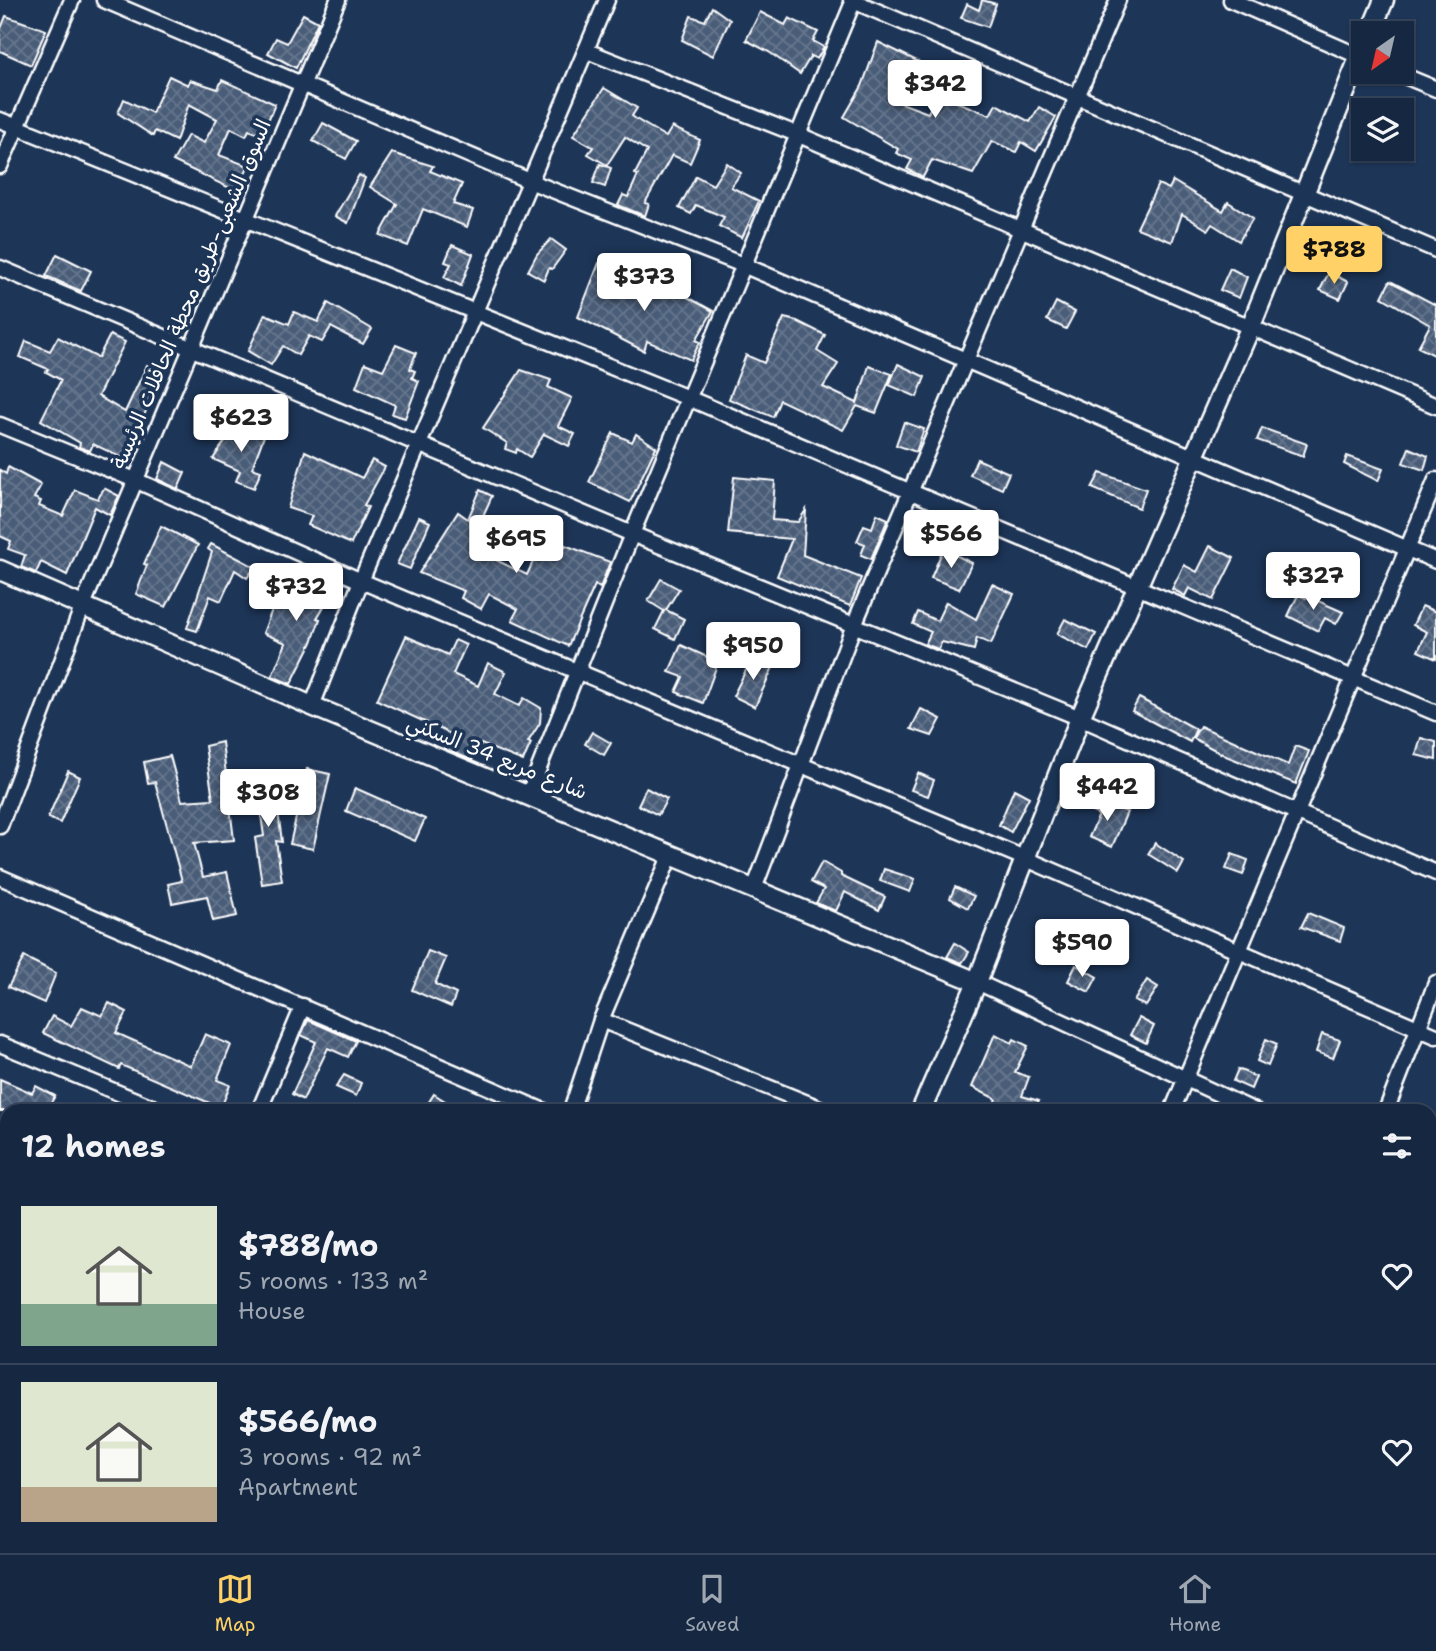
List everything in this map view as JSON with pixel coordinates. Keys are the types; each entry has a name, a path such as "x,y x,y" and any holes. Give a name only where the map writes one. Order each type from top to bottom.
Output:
{"street":[{"path":"0,166 72,0"},
{"path":"104,0 532,183 743,265 1436,561"},
{"name":"السوق الشعبى-طريق محطة الحافلات الرئيسة","path":"0,825 83,605 338,0"},
{"path":"312,706 361,581 532,183 607,0"},
{"path":"529,793 632,534 853,0 1436,250"},
{"path":"754,889 854,625 1118,0"},
{"path":"1231,0 1351,49"},
{"path":"1375,21 1384,0"},
{"path":"587,51 799,135 1436,406"},
{"path":"1414,80 1436,89"},
{"path":"924,1104 977,982 1080,718 1251,326 1351,81"},
{"path":"0,120 476,315 688,398 1436,713"},
{"path":"0,268 632,534 1080,718 1436,873"},
{"path":"0,425 135,480 361,581 1024,858 1436,1036"},
{"path":"1175,1104 1436,480"},
{"name":"شارع مربع 34 السكني","path":"0,570 312,706 529,793 977,982"},
{"path":"573,1104 601,1020 671,854"},
{"path":"0,877 528,1104"},
{"path":"977,982 1185,1082 1238,1104"},
{"path":"1389,1104 1436,983"},
{"path":"262,1104 303,1006"},
{"path":"601,1020 810,1104"},
{"path":"0,1044 145,1104"}],"building":[{"path":"982,0 996,4 988,27 961,18 967,4 979,10"},
{"path":"712,7 730,20 713,56 682,40 691,16 705,21"},
{"path":"760,12 785,25 789,18 818,32 813,41 824,47 817,59 811,56 800,74 746,40"},
{"path":"303,14 318,22 296,68 268,53 276,38 287,43"},
{"path":"6,16 46,30 31,65 0,51 0,31"},
{"path":"878,42 921,63 901,103 928,113 937,94 990,115 996,104 1030,122 1039,107 1056,117 1036,151 1021,142 1016,152 992,141 973,174 932,160 923,177 907,169 912,160 896,153 898,149 844,117 862,86"},
{"path":"169,76 188,85 190,80 218,89 222,80 275,104 262,135 249,130 246,136 231,128 219,155 248,166 238,192 173,161 188,135 204,143 217,119 189,104 176,141 155,131 153,136 118,113 124,99 152,113"},
{"path":"604,88 637,108 632,116 666,137 672,127 700,140 690,163 672,155 645,203 649,204 645,216 618,205 623,195 628,197 638,175 635,174 647,151 625,137 607,165 588,154 593,147 573,136"},
{"path":"323,123 356,141 346,159 313,141"},
{"path":"392,153 433,166 430,171 462,184 453,204 473,210 467,227 423,209 408,246 380,235 397,204 370,187"},
{"path":"727,163 741,173 731,187 759,201 742,238 719,226 724,217 696,205 691,214 679,208 696,176 713,185"},
{"path":"600,164 611,168 605,187 593,183"},
{"path":"359,175 365,178 348,223 335,216"},
{"path":"1173,181 1223,211 1228,202 1253,218 1239,241 1212,224 1208,230 1182,214 1172,242 1137,228 1158,184 1169,189"},
{"path":"551,239 566,250 552,269 549,268 544,280 528,271 537,254"},
{"path":"452,245 473,254 461,286 444,277 451,264 445,262"},
{"path":"57,254 91,271 81,291 46,276"},
{"path":"599,263 658,288 660,282 713,311 696,340 700,342 691,360 647,341 644,351 578,317"},
{"path":"1230,268 1247,277 1239,298 1220,290"},
{"path":"1329,272 1348,282 1340,299 1320,290"},
{"path":"1390,281 1436,305 1436,356 1418,347 1430,325 1382,297"},
{"path":"1056,302 1075,312 1066,329 1047,320"},
{"path":"328,303 372,329 363,344 331,327 322,342 309,336 298,355 283,346 271,365 248,351 265,314 289,324 294,312 318,322"},
{"path":"784,318 797,321 825,335 817,351 838,364 823,387 857,403 869,366 892,374 876,413 857,406 843,430 780,400 773,417 729,399 746,355 764,363"},
{"path":"110,335 125,342 98,396 125,412 147,365 163,372 125,459 93,444 90,451 79,447 80,443 41,420 61,380 46,372 48,369 20,357 26,341 50,351 58,337 98,358"},
{"path":"396,345 416,353 410,369 415,371 412,378 419,381 405,418 392,414 395,405 356,387 365,363 383,370"},
{"path":"898,364 925,377 917,397 889,385"},
{"path":"521,370 551,380 548,387 572,398 558,426 575,434 569,446 544,434 530,457 517,449 516,453 505,449 507,443 483,428"},
{"path":"904,422 924,429 916,452 896,445"},
{"path":"231,424 264,436 252,468 261,471 254,488 236,481 240,471 213,459 227,438"},
{"path":"1262,428 1307,444 1303,456 1257,440"},
{"path":"613,433 632,442 636,434 656,447 630,502 589,482"},
{"path":"1409,448 1428,456 1424,470 1403,463"},
{"path":"305,451 362,478 372,460 385,467 364,505 368,507 351,544 308,525 312,516 288,508"},
{"path":"1347,456 1383,469 1378,481 1344,464"},
{"path":"977,459 1009,473 1002,489 970,475"},
{"path":"164,462 185,473 178,489 157,479"},
{"path":"8,467 41,485 34,498 41,501 39,506 63,516 75,490 98,499 104,488 119,496 110,515 95,507 67,575 41,562 36,573 21,567 25,555 8,549 11,541 0,536 0,470 6,474"},
{"path":"1100,473 1146,489 1139,508 1092,488"},
{"path":"734,477 775,481 772,520 798,522 806,510 803,555 861,578 850,606 777,576 792,539 728,533"},
{"path":"480,490 492,496 482,518 505,528 494,559 527,575 541,544 561,553 565,545 610,562 600,588 595,585 568,646 512,620 518,609 489,594 481,609 461,598 464,591 419,573 458,512 468,519"},
{"path":"877,514 888,519 871,559 861,555 865,544 857,541 864,525 872,528"},
{"path":"419,517 430,522 410,569 397,564"},
{"path":"161,526 198,545 166,607 136,594 147,565 144,564"},
{"path":"211,544 255,567 247,578 235,570 221,601 210,596 197,631 187,628 212,552 208,549"},
{"path":"1210,546 1234,558 1213,600 1189,588 1185,596 1172,589 1184,565 1197,572"},
{"path":"943,549 972,563 959,589 931,578"},
{"path":"314,578 334,590 317,618 320,619 312,642 291,684 272,676 286,643 263,633 284,579 308,588"},
{"path":"661,579 679,589 666,610 684,619 675,639 655,629 664,611 648,601"},
{"path":"992,584 1014,594 991,644 977,638 974,650 942,642 938,649 925,644 931,632 913,624 918,612 937,621 946,602 976,619"},
{"path":"1298,595 1307,596 1343,612 1336,624 1325,618 1318,631 1288,616"},
{"path":"1422,606 1436,612 1436,659 1418,651 1427,632 1413,625"},
{"path":"1065,619 1096,634 1088,650 1057,634"},
{"path":"406,636 448,655 455,640 466,645 453,674 478,686 488,663 506,672 495,694 519,706 524,698 541,708 540,723 528,742 531,743 523,761 481,744 472,760 449,751 444,748 451,734 377,700"},
{"path":"681,645 718,662 703,703 676,692 683,677 669,672"},
{"path":"752,658 773,667 755,707 733,696"},
{"path":"1139,698 1196,729 1190,742 1132,711"},
{"path":"921,709 941,719 932,736 911,729"},
{"path":"1200,726 1288,765 1295,746 1309,751 1296,784 1226,756 1193,738"},
{"path":"592,732 611,743 604,755 585,744"},
{"path":"1421,738 1436,742 1436,760 1416,755"},
{"path":"222,742 234,840 194,843 203,877 227,872 237,916 213,921 207,896 172,903 168,884 182,881 155,782 148,783 144,762 170,756 182,801 213,799 205,746"},
{"path":"307,769 330,774 313,849 290,844"},
{"path":"68,771 80,777 60,823 48,818"},
{"path":"273,773 282,842 276,841 282,881 262,884 255,838 264,836 257,787 253,788 252,776"},
{"path":"918,773 934,780 928,796 911,790"},
{"path":"355,788 425,819 415,841 346,811"},
{"path":"646,788 667,799 658,815 638,805"},
{"path":"1014,789 1029,797 1011,832 999,825"},
{"path":"1095,799 1127,812 1112,847 1089,837 1099,815 1090,811"},
{"path":"1155,843 1184,862 1178,873 1148,854"},
{"path":"1232,854 1248,860 1243,875 1226,869"},
{"path":"822,862 841,873 841,876 885,897 879,910 845,892 836,911 816,903 824,889 811,882"},
{"path":"884,869 915,879 910,892 880,881"},
{"path":"955,887 974,896 968,908 950,898"},
{"path":"1308,913 1344,928 1340,941 1301,927"},
{"path":"1067,931 1084,942 1077,957 1058,946"},
{"path":"955,943 969,952 962,963 947,957"},
{"path":"428,951 446,958 435,984 456,994 451,1007 412,990"},
{"path":"24,957 56,973 44,1003 8,987"},
{"path":"1076,965 1097,977 1089,992 1068,981"},
{"path":"1147,980 1158,987 1146,1006 1134,1001"},
{"path":"109,1003 127,1012 116,1033 191,1066 205,1034 231,1045 217,1080 230,1085 223,1104 212,1104 121,1065 119,1069 43,1033 52,1016 71,1026 82,1007 102,1016"},
{"path":"1139,1018 1154,1026 1146,1043 1130,1035"},
{"path":"308,1020 356,1041 348,1057 328,1048 303,1100 292,1094 316,1042 301,1035"},
{"path":"995,1034 1012,1043 1014,1039 1028,1046 1015,1072 1029,1077 1022,1096 1039,1101 1038,1104 994,1104 996,1099 972,1087"},
{"path":"1322,1034 1340,1040 1333,1058 1316,1052"},
{"path":"1266,1039 1277,1044 1268,1066 1257,1061"},
{"path":"1238,1069 1256,1077 1251,1089 1233,1081"},
{"path":"344,1075 361,1083 356,1096 336,1087"},
{"path":"0,1079 32,1093 36,1086 55,1096 50,1104 0,1104"},
{"path":"434,1094 450,1104 428,1104"}]}
